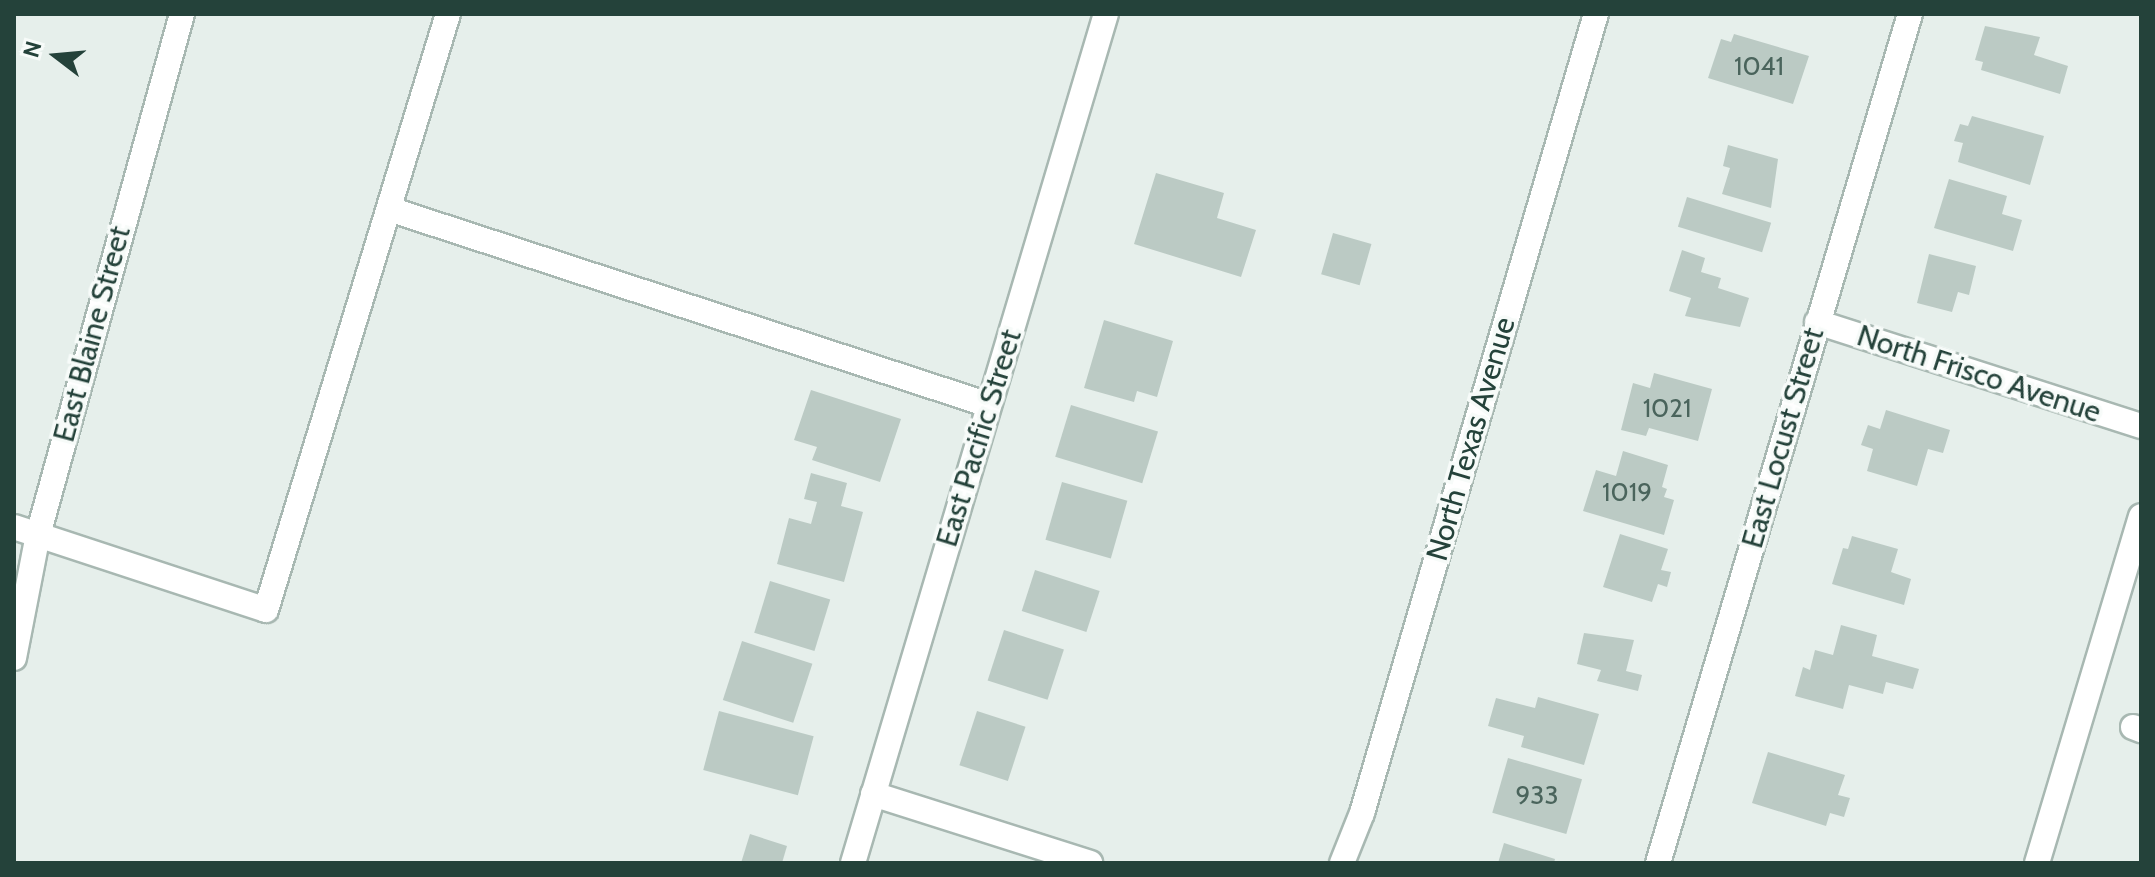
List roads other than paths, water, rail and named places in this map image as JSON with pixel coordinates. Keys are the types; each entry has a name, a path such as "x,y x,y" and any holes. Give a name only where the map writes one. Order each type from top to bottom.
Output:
{"street":[{"name":"East Blaine Street","path":"14,658 38,535 182,14"},
{"path":"14,527 266,610 448,14"},
{"name":"East Pacific Street","path":"853,863 1106,14"},
{"name":"North Texas Avenue","path":"1342,863 1362,813 1596,14"},
{"name":"East Locust Street","path":"1658,863 1910,14"},
{"path":"389,209 989,405"},
{"name":"North Frisco Avenue","path":"1817,322 2141,426"},
{"path":"2037,863 2141,516"},
{"path":"873,794 1090,863"}]}
